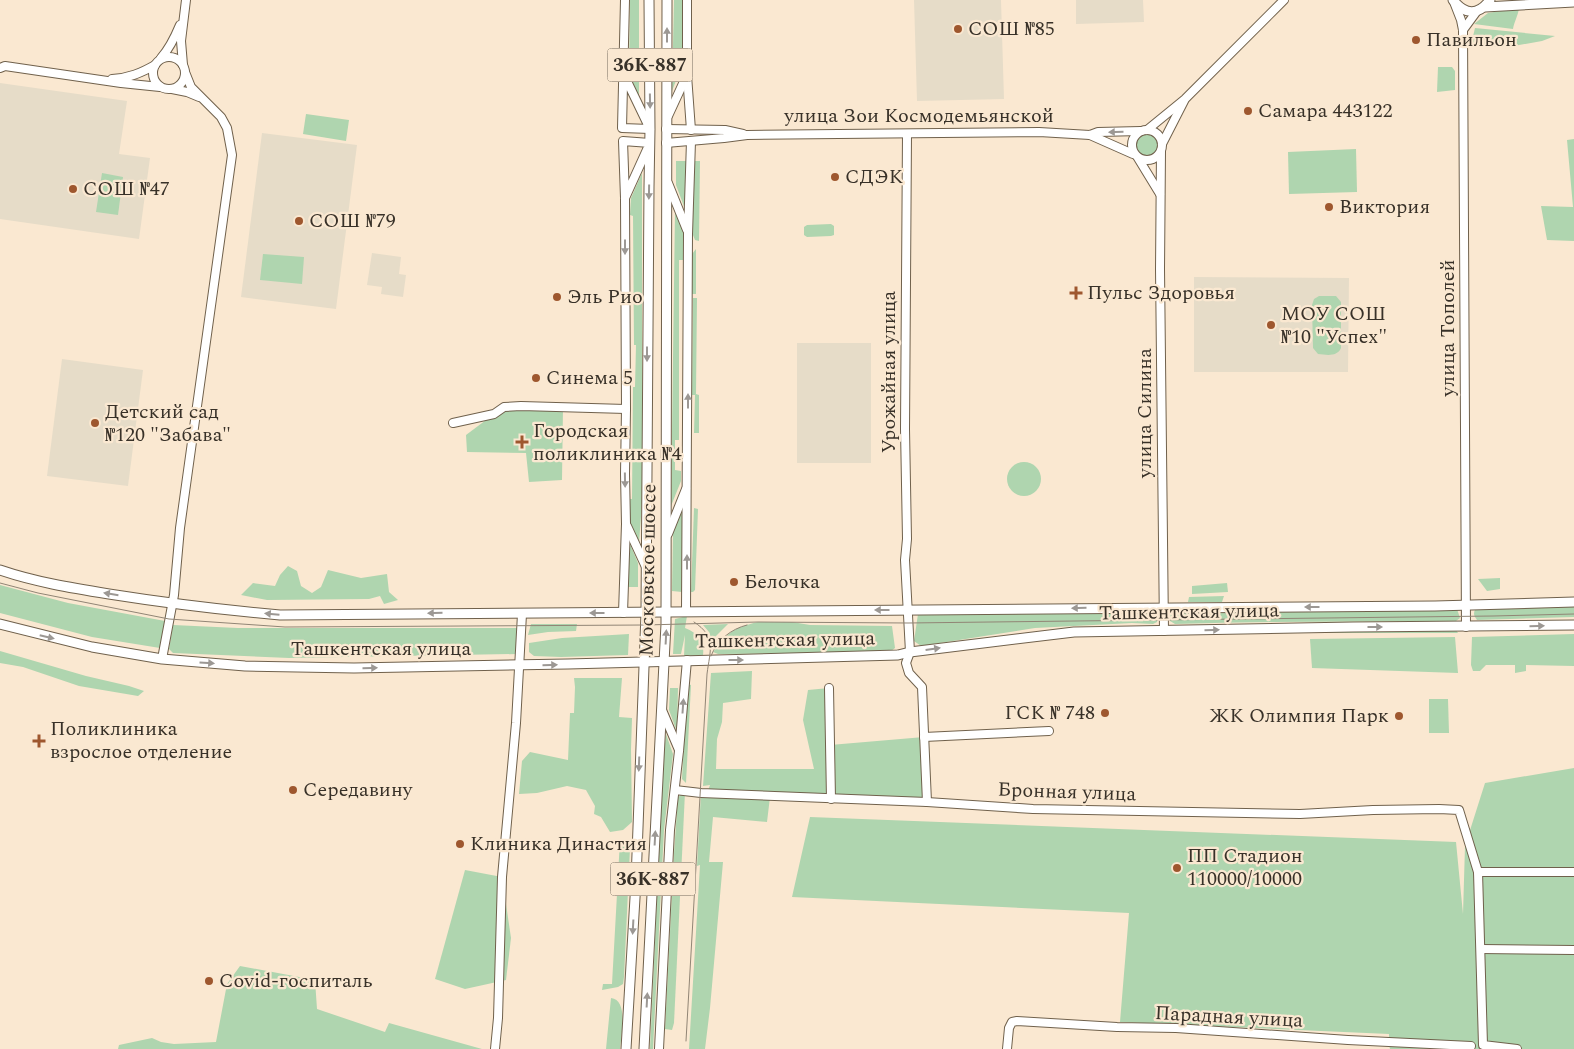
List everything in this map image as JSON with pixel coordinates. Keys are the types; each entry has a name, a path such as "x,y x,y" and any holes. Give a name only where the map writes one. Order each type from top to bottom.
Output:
{"main road":[{"name":"Московское шоссе","path":"626,1049 636,881 646,613 650,143 649,0"},
{"name":"Московское шоссе","path":"644,1049 665,661 666,0"},
{"path":"1453,0 1463,10 1472,12 1484,6 1574,2"},
{"name":"улица Зои Космодемьянской","path":"650,129 666,129"},
{"name":"улица Зои Космодемьянской","path":"650,143 666,143"},
{"name":"Ташкентская улица","path":"0,570 59,586 206,609 280,615 1466,606 1574,602"},
{"name":"Ташкентская улица","path":"0,624 92,647 162,659 245,666 288,667 520,665 878,656 1074,632 1574,625"}],"street":[{"path":"162,659 172,604 180,528 232,155 227,128 221,118 192,87 184,69 181,55 186,0"},
{"path":"625,0 624,75 650,129"},
{"path":"687,0 687,75 691,130"},
{"path":"1160,195 1135,156 1132,142 1135,136 1185,99 1284,0"},
{"name":"улица Тополей","path":"1453,0 1463,30 1465,275 1464,531 1466,627"},
{"path":"1463,30 1484,6"},
{"path":"160,87 154,79 153,70 175,39 184,16"},
{"path":"98,79 121,78 138,74 157,62 170,57 175,58 184,69 182,83 170,89"},
{"path":"0,68 6,66 121,84 160,87 187,92 201,98"},
{"name":"улица Зои Космодемьянской","path":"624,75 622,128 650,129"},
{"path":"667,118 687,75"},
{"path":"1135,156 1143,160 1156,157 1185,99"},
{"name":"улица Зои Космодемьянской","path":"666,129 725,130 747,135"},
{"path":"1144,130 1154,132 1160,138 1161,148"},
{"name":"улица Зои Космодемьянской","path":"1090,135 1098,132 1144,130"},
{"name":"улица Зои Космодемьянской","path":"666,143 747,135 1039,132 1090,135 1135,156"},
{"name":"Урожайная улица","path":"907,134 905,429 907,539 905,560 910,652"},
{"name":"улица Зои Космодемьянской","path":"625,198 623,141 650,143"},
{"path":"686,611 688,234 691,141"},
{"path":"622,613 626,524 624,474 626,409 625,198 650,143"},
{"name":"улица Силина","path":"1161,148 1164,631"},
{"path":"666,179 688,234"},
{"path":"453,423 494,414 504,407 626,409"},
{"path":"666,538 687,485"},
{"path":"626,524 646,568"},
{"path":"495,1049 498,1018 502,877 520,665 522,614"},
{"path":"910,652 906,663 909,673 922,687 926,802"},
{"path":"659,1049 670,830 680,751 687,660"},
{"path":"829,688 831,799"},
{"path":"662,710 680,751"},
{"path":"924,736 1049,732"},
{"name":"Бронная улица","path":"675,790 701,793 926,802 1033,810 1300,814 1373,810 1459,810 1478,872"},
{"path":"1516,1049 1483,1045 1478,872 1574,872"},
{"path":"1481,949 1574,950"},
{"name":"Парадная улица","path":"1007,1049 1009,1028 1012,1022 1017,1021 1117,1027 1176,1028 1472,1046"}],"shaded area":[{"name":"СОШ №85","path":"914,0 1001,0 1004,99 917,101"},
{"path":"1076,0 1143,0 1144,22 1076,24"},
{"name":"СОШ №47","path":"0,83 127,101 119,154 150,158 139,239 0,219"},
{"name":"СОШ №79","path":"262,133 357,145 336,309 241,297"},
{"path":"372,253 401,257 399,274 406,275 403,297 381,294 382,287 367,285"},
{"name":"МОУ СОШ №10 \"Успех\"","path":"1194,277 1349,278 1348,372 1194,372"},
{"path":"797,343 871,343 871,463 797,463"},
{"name":"Детский сад №120 \"Забава\"","path":"62,359 143,370 128,486 47,476"}],"green space":[{"path":"630,0 639,0 639,97 629,73"},
{"path":"674,0 682,0 682,65 672,91"},
{"path":"1519,8 1513,29 1474,24 1488,13"},
{"path":"1475,28 1555,36 1542,41 1508,47 1471,45"},
{"path":"1438,67 1452,67 1455,71 1455,90 1437,92"},
{"path":"306,114 349,120 346,141 303,134"},
{"path":"1147,133 1152,134 1158,140 1158,150 1152,156 1147,157 1142,156 1136,150 1135,145 1136,140 1142,134"},
{"path":"1574,139 1574,241 1547,240 1541,206 1573,207 1567,140"},
{"path":"1356,149 1357,192 1289,194 1288,152"},
{"path":"676,161 686,161 685,209 676,185"},
{"path":"693,161 700,161 699,241 695,240 693,235"},
{"path":"102,173 123,177 118,215 96,212"},
{"path":"642,173 642,503 639,543 629,521 629,499 632,499 633,387 635,387 636,345 634,345 633,216 630,215 631,198"},
{"path":"675,210 683,230 683,260 679,260 679,440 675,440 675,470 681,471 681,481 671,506"},
{"path":"831,224 834,226 834,235 807,237 804,235 804,227 807,225"},
{"path":"696,249 696,294 692,294 692,254"},
{"path":"263,254 304,257 302,284 260,280"},
{"path":"1319,296 1336,296 1341,302 1341,348 1334,354 1318,354 1313,348 1312,305 1314,299"},
{"path":"693,298 697,298 696,394 699,395 699,433 694,433 695,395 692,395"},
{"path":"511,406 563,407 562,480 529,482 526,453 467,452 466,435 494,414"},
{"path":"1024,462 1036,467 1041,479 1036,491 1024,496 1012,491 1007,479 1012,467"},
{"path":"684,505 682,592 672,591 673,533"},
{"path":"694,508 698,509 695,590 691,592"},
{"path":"628,539 638,563 638,587 628,587"},
{"path":"288,566 297,571 301,586 312,593 321,587 328,570 361,578 387,574 389,592 398,600 384,604 380,596 369,599 267,600 241,595 253,583 275,586 280,575"},
{"path":"1500,578 1500,589 1487,591 1478,579"},
{"path":"1227,583 1228,592 1192,594 1192,586"},
{"path":"0,585 68,603 165,621 160,648 92,637 0,613"},
{"path":"1224,596 1222,602 1188,602 1189,597"},
{"path":"1574,603 1574,617 1477,620 1474,614 1478,605"},
{"path":"1244,609 1457,609 1460,618 1456,621 1175,624 1170,621 1171,612 1189,612 1189,614 1226,613"},
{"path":"1155,611 1158,615 1157,622 1153,624 1132,623 1035,628 921,646 914,641 918,614"},
{"path":"687,616 685,628 697,635 702,642 703,656 684,656 685,635 681,654 673,654 675,619"},
{"path":"758,622 892,626 895,648 891,651 845,653 718,654 713,652 732,632 743,626"},
{"path":"531,624 577,624 576,631 528,635"},
{"path":"728,624 712,640 709,632 703,625"},
{"path":"173,625 238,628 517,628 517,654 289,658 173,653 169,649"},
{"path":"1319,630 1456,630 1458,633 1314,633"},
{"path":"629,634 628,655 561,657 534,656 529,652 529,643 562,638"},
{"path":"1574,634 1574,666 1526,665 1526,671 1515,673 1515,665 1486,665 1480,671 1473,671 1471,665 1472,637"},
{"path":"1455,637 1458,673 1312,668 1310,639"},
{"path":"0,651 144,691 138,696 79,686 23,667 0,663"},
{"path":"752,671 751,699 723,703 722,722 717,739 716,769 814,769 803,720 808,690 829,688 830,745 924,737 927,802 770,797 767,822 713,817 709,862 723,862 710,1008 705,1049 689,1049 700,865 697,866 701,793 707,793 710,785 703,786 711,673"},
{"path":"574,678 622,678 619,717 632,718 632,822 623,830 610,832 601,817 594,814 595,806 586,790 567,786 537,793 519,794 522,761 530,752 568,760 570,713 574,713"},
{"path":"687,684 691,685 686,783 682,779"},
{"path":"670,688 678,688 677,732 669,710"},
{"path":"1429,699 1448,699 1449,733 1429,733"},
{"path":"666,734 673,754 664,830 653,1049 650,1049 663,763"},
{"path":"1574,768 1574,1049 1390,1049 1389,1034 1120,1022 1129,913 792,897 810,817 1456,842 1463,914 1465,846 1485,783"},
{"path":"685,792 674,1023 672,1030 665,1029 674,853 678,797"},
{"path":"620,840 628,842 630,848 624,977 623,984 618,987 602,990 603,984 612,984"},
{"path":"465,870 502,877 511,938 506,980 465,989 435,979"},
{"path":"240,966 315,980 317,1009 385,1032 389,1023 482,1049 118,1049 119,1045 152,1038 174,1044 216,1042 227,984"},
{"path":"611,998 617,1000 622,1012 620,1049 606,1049"}],"tram line":[{"path":"0,583 38,593 169,619 285,627 645,625 758,622 908,623 1574,614"},
{"path":"686,1041 707,674 710,651 709,639 706,633 694,622"},
{"path":"711,656 725,636 735,629 747,625"}],"place":[{"name":"СОШ №85","path":"958,29"},
{"name":"Павильон","path":"1416,40"},
{"name":"Самара 443122","path":"1248,111"},
{"name":"СДЭК","path":"835,177"},
{"name":"СОШ №47","path":"73,189"},
{"name":"Виктория","path":"1329,207"},
{"name":"СОШ №79","path":"299,221"},
{"name":"Пульс Здоровья","path":"1076,293"},
{"name":"Эль Рио","path":"557,297"},
{"name":"МОУ СОШ №10 \"Успех\"","path":"1271,325"},
{"name":"Синема 5","path":"536,378"},
{"name":"Детский сад №120 \"Забава\"","path":"95,423"},
{"name":"Городская поликлиника №4","path":"522,442"},
{"name":"Белочка","path":"734,582"},
{"name":"ГСК № 748","path":"1105,713"},
{"name":"ЖК Олимпия Парк","path":"1399,716"},
{"name":"Поликлиника взрослое отделение","path":"39,741"},
{"name":"Середавину","path":"293,790"},
{"name":"Клиника Династия","path":"460,844"},
{"name":"ПП Стадион 110000/10000","path":"1177,868"},
{"name":"Covid-госпиталь","path":"209,981"}]}
